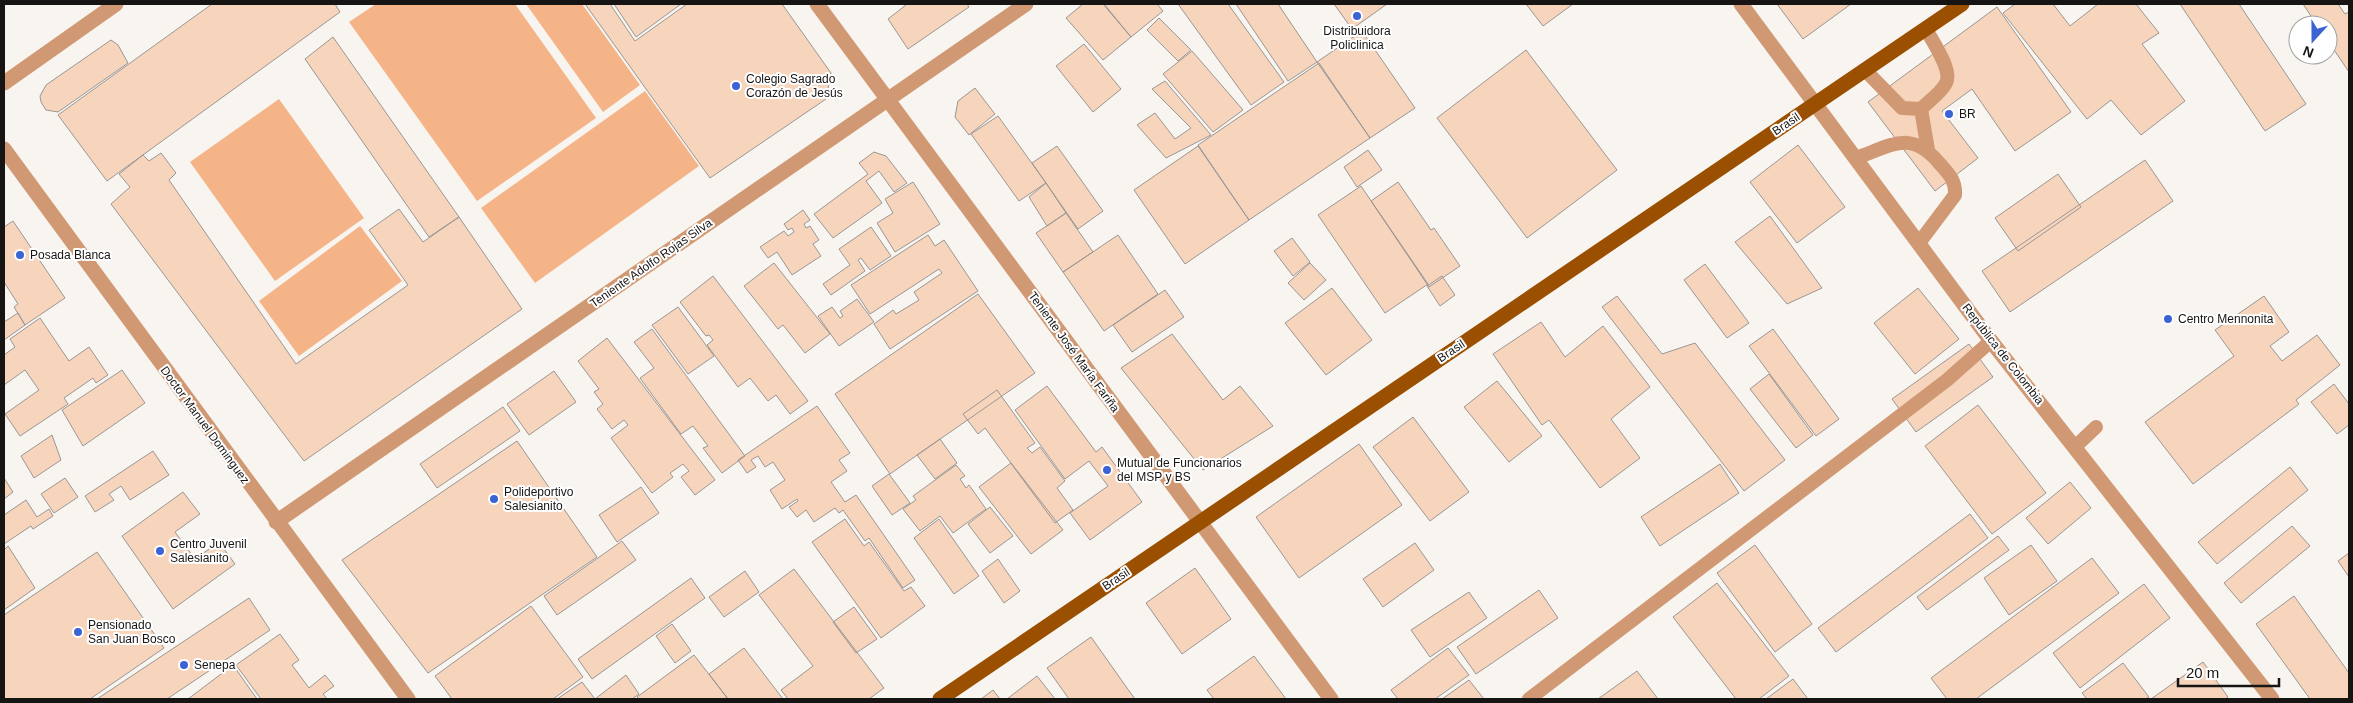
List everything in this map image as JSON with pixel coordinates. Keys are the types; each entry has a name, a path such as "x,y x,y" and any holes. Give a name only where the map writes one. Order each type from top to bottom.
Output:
{"main road":[{"name":"Brasil","path":"940,699 1962,4"}],"street":[{"path":"4,83 116,4"},
{"name":"Teniente José María Fariña","path":"817,4 1331,699"},
{"name":"Teniente Adolfo Rojas Silva","path":"276,522 1026,4"},
{"name":"República de Colombia","path":"1741,4 1991,340 2076,446 2272,699"},
{"name":"Doctor Manuel Dominguez","path":"4,149 276,522 408,699"}],"lane":[{"path":"1865,70 1902,108 1921,108 1946,83 1948,75 1946,66 1926,29"},
{"path":"1921,108 1928,150"},
{"path":"1856,158 1901,142 1915,143 1928,150 1953,180 1955,195 1918,243"},
{"path":"1529,699 1947,380 1991,340"},
{"path":"2076,446 2096,427"}],"shaded area":[{"path":"376,4 515,4 596,118 477,201 349,22"},
{"path":"526,4 582,4 640,85 603,112"},
{"path":"645,91 699,166 535,283 481,208"},
{"path":"279,99 364,218 275,281 190,162"},
{"path":"360,226 402,281 299,356 259,301"}],"building":[{"path":"212,4 335,4 340,12 107,181 58,115"},
{"name":"Colegio Sagrado Corazón de Jesús","path":"585,4 610,4 635,41 687,4 782,4 831,73 826,99 710,178"},
{"path":"614,4 681,4 636,37"},
{"path":"905,4 967,4 969,7 908,49 888,19"},
{"path":"1083,4 1103,4 1131,37 1103,60 1066,18"},
{"path":"1104,4 1157,4 1163,11 1131,37"},
{"path":"1178,4 1228,4 1284,82 1251,105"},
{"path":"1236,4 1278,4 1317,62 1288,81"},
{"name":"Distribuidora Policlinica","path":"1334,4 1387,4 1352,29"},
{"path":"1526,4 1573,4 1543,26"},
{"path":"1777,4 1851,4 1803,39"},
{"path":"2015,4 2053,4 2070,26 2098,4 2136,4 2159,33 2142,44 2185,101 2141,135 2111,100 2087,119 2003,13"},
{"path":"2180,4 2239,4 2306,104 2265,131"},
{"path":"2303,4 2338,4 2345,14 2349,12 2349,72 2338,56 2338,15 2310,15"},
{"path":"1997,7 2071,112 2015,151 1972,89 1942,111 1978,158 1935,191 1868,102"},
{"path":"1159,18 1191,50 1178,61 1147,30"},
{"path":"1362,31 1415,108 1370,138 1317,62"},
{"path":"333,37 459,217 429,237 305,59"},
{"path":"111,40 118,45 128,63 58,112 46,110 40,96 46,85"},
{"path":"1084,44 1121,89 1093,112 1056,66"},
{"path":"1526,50 1617,170 1527,238 1437,118"},
{"path":"1192,51 1243,110 1213,132 1163,74"},
{"path":"1319,63 1370,138 1249,220 1198,145"},
{"path":"1165,81 1211,135 1166,158 1137,125 1155,113 1175,139 1191,128 1152,89"},
{"path":"975,88 995,114 969,135 955,117 958,101"},
{"path":"998,116 1046,183 1019,201 971,134"},
{"path":"1798,145 1845,207 1797,243 1750,182"},
{"path":"1057,146 1103,211 1078,229 1032,163"},
{"path":"1198,146 1249,220 1185,264 1134,190"},
{"path":"1368,150 1382,170 1357,187 1344,167"},
{"path":"874,152 886,156 907,183 894,192 879,171 866,181 882,203 833,238 814,214 868,174 859,163"},
{"path":"161,153 176,173 169,180 296,364 408,285 369,230 399,209 423,242 459,217 522,309 304,461 111,204 130,187 119,174 143,155 149,161"},
{"path":"2145,160 2173,201 2010,312 1982,271"},
{"path":"2058,174 2081,207 2018,251 1995,218"},
{"path":"913,182 940,224 895,252 877,223 893,213 885,199"},
{"path":"1398,182 1431,230 1434,228 1460,266 1429,287 1371,201"},
{"path":"1046,183 1066,213 1047,226 1029,197"},
{"path":"1361,186 1428,284 1385,313 1318,215"},
{"path":"803,210 810,220 804,224 806,228 810,226 819,240 813,244 821,256 792,275 777,252 768,258 760,247 784,231 788,236 794,232 792,228 788,230 784,224"},
{"path":"1066,213 1093,252 1063,272 1036,233"},
{"path":"1770,216 1822,288 1787,304 1735,242"},
{"name":"Posada Blanca","path":"13,221 65,298 25,325 14,307 18,304 4,282 4,227"},
{"path":"871,227 891,256 870,270 861,258 858,260 865,271 831,295 823,284 850,265 839,249"},
{"path":"928,235 935,246 944,240 978,291 890,349 874,324 893,310 896,314 919,300 914,292 942,273 939,269 870,314 851,285"},
{"path":"1118,235 1158,294 1104,331 1063,272"},
{"path":"1292,238 1310,262 1293,276 1274,251"},
{"path":"774,263 830,334 805,353 783,325 778,329 744,286"},
{"path":"1310,263 1326,280 1304,300 1288,283"},
{"path":"1705,264 1749,323 1727,338 1684,280"},
{"path":"713,276 808,401 790,414 776,395 768,401 750,378 738,387 707,345 713,340 709,335 706,336 680,302"},
{"path":"1442,276 1455,295 1440,306 1427,286"},
{"path":"1332,288 1372,340 1326,375 1285,323"},
{"path":"1918,288 1959,339 1915,374 1874,323"},
{"path":"1165,290 1184,317 1132,352 1113,325"},
{"path":"978,294 1035,373 890,474 835,394"},
{"path":"1617,296 1662,354 1695,343 1785,460 1744,491 1602,307"},
{"path":"2264,296 2289,332 2270,346 2282,361 2317,335 2340,365 2296,400 2299,404 2193,484 2145,422 2234,356 2215,330"},
{"path":"857,299 874,322 839,346 818,316 832,307 840,318 843,316 840,311"},
{"path":"678,307 714,356 688,374 652,325"},
{"path":"18,313 25,325 4,340 4,322"},
{"path":"40,318 69,361 89,347 108,375 96,383 93,378 64,398 68,404 20,436 5,414 39,390 25,370 4,385 4,355 15,347 10,339"},
{"path":"1541,322 1565,357 1603,326 1650,387 1611,419 1640,458 1600,488 1549,420 1542,425 1493,354"},
{"path":"652,329 745,456 722,473 703,448 708,446 693,426 681,434 640,378 654,368 634,342"},
{"path":"1773,329 1839,419 1816,436 1749,346"},
{"path":"1172,334 1223,400 1240,386 1273,426 1203,470 1121,368"},
{"path":"607,338 715,480 695,495 681,477 689,471 683,464 670,473 673,477 652,493 611,438 628,425 624,420 612,429 597,409 603,404 594,392 599,389 578,361"},
{"path":"1969,344 1993,377 1916,432 1892,399"},
{"path":"122,370 145,403 83,446 62,410"},
{"path":"554,371 576,402 529,435 507,404"},
{"path":"1769,374 1813,435 1796,448 1750,389"},
{"path":"1497,381 1542,436 1509,462 1464,407"},
{"path":"2334,384 2349,404 2349,425 2337,434 2311,402"},
{"name":"Mutual de Funcionarios del MSP y BS","path":"1047,386 1096,452 1102,447 1142,502 1090,540 1070,513 1108,486 1089,461 1065,479 1015,410"},
{"path":"997,390 1035,443 1027,448 1032,453 1040,447 1065,481 1057,488 1073,510 1055,523 985,428 978,434 963,414"},
{"path":"1978,405 2046,493 1992,534 1925,446"},
{"path":"817,406 850,453 839,460 847,471 831,482 845,502 856,495 915,580 903,588 869,538 865,541 843,510 839,513 835,508 814,522 806,510 797,517 789,507 798,501 797,499 782,509 770,490 785,480 773,462 765,467 758,456 751,460 756,467 747,473 738,460"},
{"path":"503,407 520,431 437,488 420,464"},
{"path":"1413,417 1469,492 1430,521 1373,447"},
{"path":"52,435 61,460 34,478 21,456"},
{"path":"940,439 957,463 935,479 917,455"},
{"name":"Polideportivo Salesianito","path":"517,441 597,557 428,673 342,560"},
{"path":"1359,444 1402,505 1299,578 1256,517"},
{"path":"153,451 169,475 130,500 121,486 109,494 114,500 95,512 85,496"},
{"path":"1011,463 1063,530 1031,554 979,487"},
{"path":"1720,464 1739,493 1660,546 1641,517"},
{"path":"956,465 965,476 960,479 966,488 969,485 986,509 953,533 940,516 920,531 903,509 916,500 913,496"},
{"path":"2290,467 2308,490 2217,564 2198,542"},
{"path":"889,474 910,503 892,515 872,486"},
{"path":"4,478 13,492 4,499"},
{"path":"65,478 78,497 54,513 41,494"},
{"path":"2070,482 2091,508 2048,544 2026,518"},
{"path":"641,487 659,513 617,542 599,515"},
{"name":"Centro Juvenil Salesianito","path":"183,492 200,514 175,532 195,559 219,542 235,564 173,609 122,536"},
{"path":"26,500 37,517 49,509 53,516 33,529 31,526 4,544 4,515"},
{"path":"990,507 1013,536 990,553 968,524"},
{"path":"1970,514 1988,538 1836,652 1818,628"},
{"path":"845,519 864,546 869,542 904,591 911,587 925,606 881,638 812,542"},
{"path":"939,519 979,576 954,594 914,538"},
{"path":"2292,526 2310,546 2241,603 2224,583"},
{"path":"1998,536 2009,550 1927,610 1917,597"},
{"path":"622,541 636,560 557,615 544,596"},
{"path":"1415,543 1434,570 1383,607 1363,579"},
{"path":"1755,545 1812,624 1775,652 1717,573"},
{"path":"2031,545 2057,581 2009,615 1984,578"},
{"path":"8,546 35,588 4,610 4,550"},
{"name":"Pensionado San Juan Bosco","path":"97,552 164,648 90,699 4,699 4,615"},
{"path":"2349,553 2349,577 2338,561"},
{"path":"2092,558 2119,593 1976,699 1947,699 1931,678"},
{"path":"998,559 1020,591 1004,603 982,571"},
{"path":"1195,568 1231,619 1182,654 1146,603"},
{"path":"794,569 884,688 869,699 788,699 781,690 813,666 759,595"},
{"path":"745,571 759,592 724,617 709,597"},
{"path":"691,578 705,598 592,679 578,659"},
{"path":"1717,583 1789,676 1759,699 1736,699 1673,617"},
{"path":"2144,584 2170,618 2080,688 2053,653"},
{"path":"1539,590 1558,618 1476,674 1457,647"},
{"path":"1469,592 1487,618 1430,657 1411,630"},
{"path":"2294,596 2349,673 2349,699 2310,699 2256,624"},
{"name":"Senepa","path":"249,598 270,630 167,699 97,699"},
{"path":"531,606 583,677 553,699 452,699 435,676"},
{"path":"854,607 877,639 856,653 833,622"},
{"path":"672,624 691,651 675,663 656,636"},
{"name":"Senepa","path":"280,634 299,660 292,665 309,688 325,675 334,686 323,694 327,699 261,699 236,665"},
{"path":"1091,637 1135,699 1069,699 1047,668"},
{"path":"744,648 783,699 728,699 709,674"},
{"path":"1448,648 1469,675 1435,699 1398,699 1391,690"},
{"path":"694,655 728,699 639,699 637,697"},
{"path":"1254,656 1286,699 1214,699 1207,690"},
{"path":"2203,662 2228,697 2225,699 2151,699"},
{"path":"2123,663 2149,697 2145,699 2087,699 2082,693"},
{"name":"Senepa","path":"233,665 257,699 188,699"},
{"path":"1637,671 1658,699 1598,699"},
{"path":"626,675 639,694 632,699 595,699"},
{"path":"1037,676 1055,699 1007,699"},
{"path":"1793,679 1808,699 1766,699"},
{"path":"1469,680 1484,699 1442,699"},
{"path":"582,682 595,699 557,699"},
{"path":"993,690 1000,699 981,699"}],"place":[{"name":"Distribuidora Policlinica","path":"1357,16"},
{"name":"Colegio Sagrado Corazón de Jesús","path":"736,86"},
{"name":"BR","path":"1949,114"},
{"name":"Posada Blanca","path":"20,255"},
{"name":"Centro Mennonita","path":"2168,319"},
{"name":"Mutual de Funcionarios del MSP y BS","path":"1107,470"},
{"name":"Polideportivo Salesianito","path":"494,499"},
{"name":"Centro Juvenil Salesianito","path":"160,551"},
{"name":"Pensionado San Juan Bosco","path":"78,632"},
{"name":"Senepa","path":"184,665"}]}
